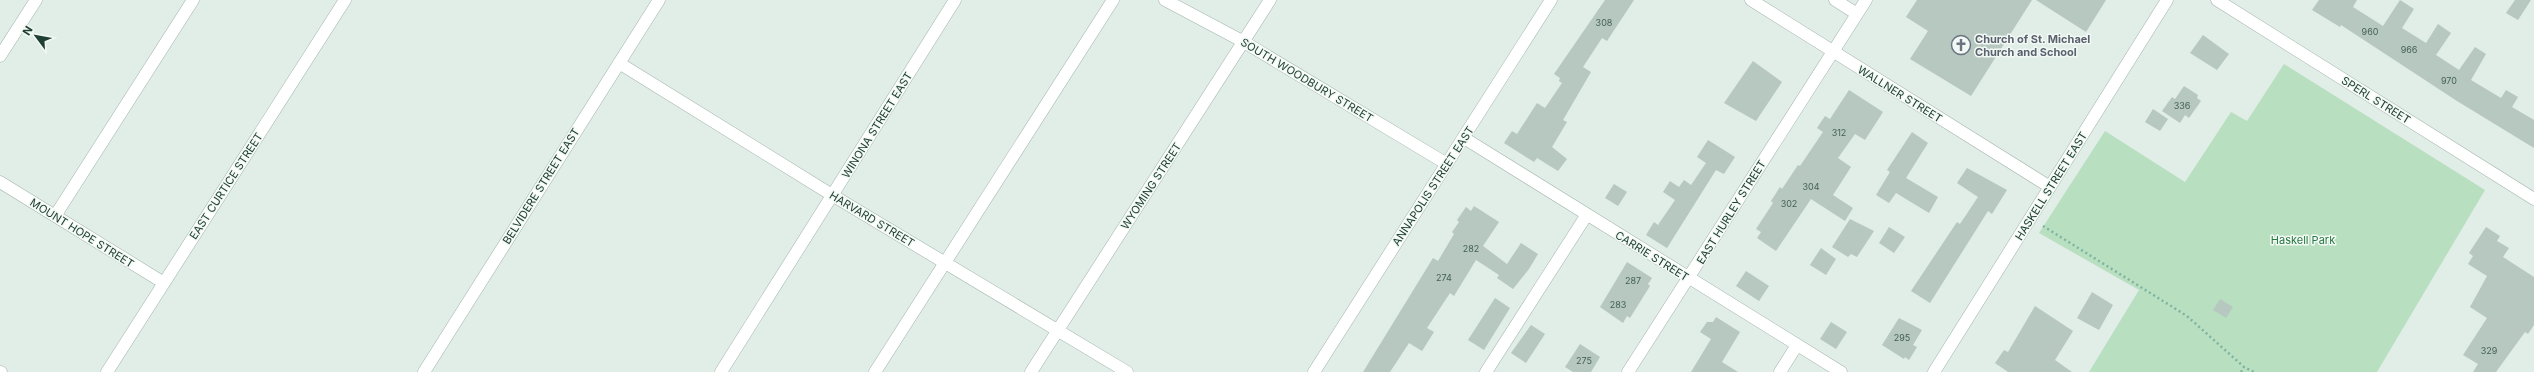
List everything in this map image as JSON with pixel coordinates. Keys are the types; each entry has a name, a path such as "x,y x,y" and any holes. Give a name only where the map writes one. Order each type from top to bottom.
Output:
{"street":[{"path":"0,56 36,0"},
{"path":"55,216 193,0"},
{"name":"EAST CURTICE STREET","path":"107,372 345,0"},
{"name":"BELVIDERE STREET EAST","path":"424,372 659,0"},
{"name":"WINONA STREET EAST","path":"721,372 955,0"},
{"path":"876,372 1113,0"},
{"name":"SOUTH WOODBURY STREET","path":"1165,0 1244,42 1447,164"},
{"name":"WYOMING STREET","path":"1031,372 1270,0"},
{"name":"ANNAPOLIS STREET EAST","path":"1314,372 1551,0"},
{"name":"WALLNER STREET","path":"1751,0 2050,187"},
{"path":"1835,0 1857,14"},
{"name":"EAST HURLEY STREET","path":"1628,372 1689,279 1832,51 1866,0"},
{"name":"HASKELL STREET EAST","path":"1934,372 2168,0"},
{"name":"SPERL STREET","path":"2217,0 2534,199"},
{"name":"HARVARD STREET","path":"619,63 832,195 1058,329 1127,372"},
{"name":"CARRIE STREET","path":"1464,138 1586,216 1841,372"},
{"name":"MOUNT HOPE STREET","path":"0,182 164,283"},
{"path":"1486,372 1586,216"},
{"path":"1780,372 1797,345"}],"path":[{"path":"2030,218 2187,316 2244,367 2254,372"},
{"path":"2241,372 2244,367"}],"green space":[{"name":"Haskell Park","path":"2284,64 2485,190 2377,372 2089,372 2139,290 2039,233 2105,131 2185,182 2231,112 2247,121"}],"building":[{"path":"1605,0 1634,0 1607,41 1602,38 1583,67 1591,72 1563,120 1567,122 1552,147 1567,159 1558,171 1537,158 1534,162 1504,143 1512,131 1517,134 1537,103 1545,108 1562,83 1559,81 1560,78 1554,74"},
{"name":"Church of St. Michael Church and School","path":"1917,0 2032,0 1971,96 1910,59 1928,31 1906,17"},
{"name":"Church of St. Michael Church and School","path":"2036,0 2106,0 2086,32"},
{"path":"2319,0 2357,0 2353,7 2383,26 2400,0 2414,9 2402,28 2426,43 2438,24 2451,33 2436,55 2459,70 2475,47 2486,54 2471,80 2501,98 2506,90 2518,97 2512,107 2534,120 2534,148 2457,101 2341,25 2340,27 2312,10"},
{"path":"2515,0 2531,0 2518,20 2506,13"},
{"path":"2203,35 2229,54 2217,70 2190,53"},
{"path":"1753,61 1782,82 1756,121 1724,103"},
{"path":"2184,86 2198,95 2197,98 2201,101 2189,118 2185,115 2180,123 2162,111 2172,97 2175,99"},
{"path":"1849,90 1883,112 1865,140 1855,134 1838,158 1851,167 1833,195 1853,208 1845,221 1811,199 1776,251 1757,238 1761,232 1756,229 1773,203 1771,201 1780,187 1782,189 1823,132 1817,128 1825,116 1830,119"},
{"path":"2153,109 2168,119 2160,131 2145,122"},
{"path":"1912,132 1928,143 1906,178 1938,197 1929,213 1896,193 1889,203 1876,195 1890,172 1887,170"},
{"path":"1708,140 1735,157 1724,174 1716,170 1667,248 1646,235 1654,222 1658,225 1675,200 1663,192 1670,181 1679,187 1684,180 1691,185 1706,163 1697,157"},
{"path":"1967,168 2007,190 1992,214 1988,211 1930,303 1911,291 1957,222 1960,224 1978,197 1957,183"},
{"path":"1614,184 1627,192 1618,206 1605,198"},
{"path":"1474,206 1499,222 1483,246 1507,264 1521,243 1538,254 1529,269 1513,289 1497,278 1499,275 1476,260 1454,296 1450,293 1427,328 1434,332 1422,351 1409,343 1390,372 1363,372 1433,258 1438,261 1454,234 1452,232 1459,222 1457,220 1466,207 1471,211"},
{"path":"1850,219 1874,231 1857,257 1851,254 1848,257 1832,247"},
{"path":"1889,227 1905,237 1894,253 1879,243"},
{"path":"2486,227 2500,236 2497,241 2509,248 2503,257 2534,277 2534,325 2528,334 2525,332 2496,372 2473,372 2478,364 2463,355 2487,318 2470,307 2487,276 2468,264 2473,256 2469,253"},
{"path":"1821,248 1836,259 1826,275 1810,265"},
{"path":"1627,262 1652,278 1648,284 1650,286 1630,318 1627,316 1623,323 1600,307"},
{"path":"1746,271 1769,286 1759,301 1736,286"},
{"path":"2092,292 2113,305 2099,330 2077,318"},
{"path":"1495,298 1510,308 1484,350 1468,340"},
{"path":"2220,299 2233,307 2226,318 2213,310"},
{"path":"2035,306 2073,331 2055,360 2072,372 2008,372 1995,363 2004,350 2008,352"},
{"path":"1716,317 1740,332 1722,362 1738,372 1691,372 1711,339 1700,332 1707,322 1713,322"},
{"path":"1899,318 1922,330 1913,345 1917,347 1909,360 1905,357 1904,359 1882,345"},
{"path":"1831,322 1847,332 1836,349 1820,339"},
{"path":"1531,325 1545,334 1526,363 1511,353"},
{"path":"1580,344 1600,357 1591,372 1573,372 1565,367"}],"place":[{"name":"Church of St. Michael Church and School","path":"1961,45"}]}
